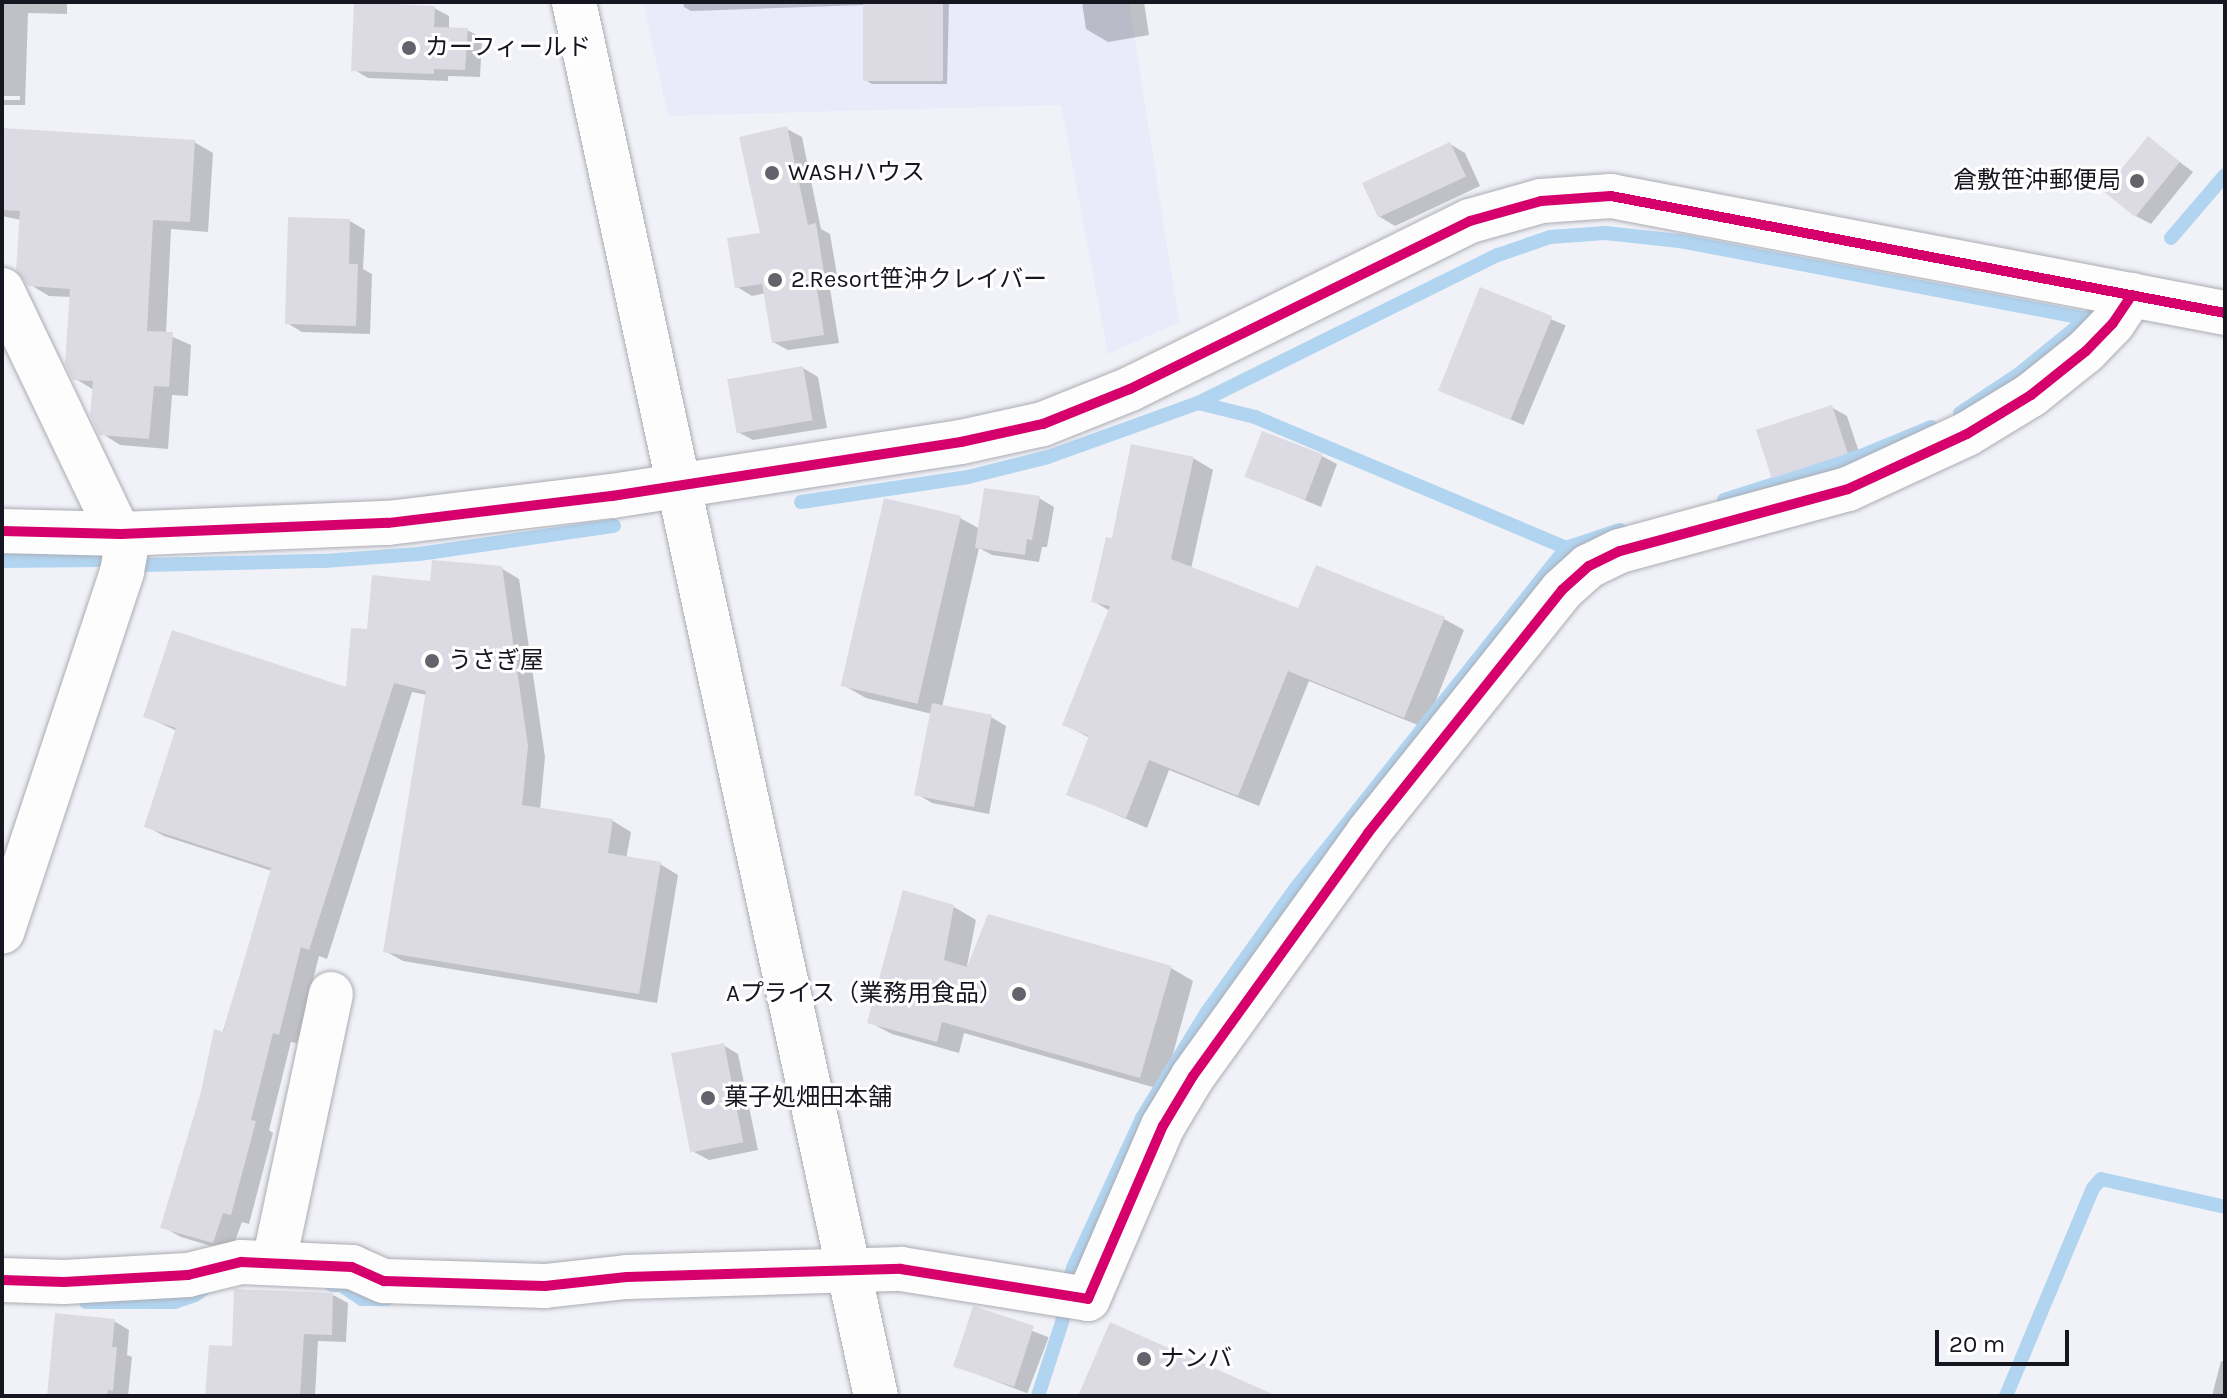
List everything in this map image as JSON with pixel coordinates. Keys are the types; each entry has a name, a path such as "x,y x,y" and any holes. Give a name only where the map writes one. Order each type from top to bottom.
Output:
{"street":[{"path":"574,2 876,1396"},
{"path":"2,531 121,534 388,523 612,496 961,442 1043,424 1130,389 1470,221 1541,201 1611,196 2225,313"},
{"path":"2,290 126,549 122,572 2,932"},
{"path":"2,1280 64,1282 188,1275 241,1262 352,1267 384,1281 545,1286 627,1277 783,1274 848,1268 901,1269 1088,1299 1163,1126 1193,1076 1368,833 1562,590 1589,566 1620,551 1848,489 1967,434 2031,395 2086,351 2113,323 2132,295"},
{"path":"274,1262 331,994"}],"shaded area":[{"path":"643,2 1129,2 1179,322 1108,354 1061,105 668,116"}],"building":[{"name":"カーフィールド","path":"354,2 435,6 434,27 468,28 465,70 434,69 434,74 351,71"},
{"path":"863,2 943,2 943,81 863,81"},
{"name":"2.Resort笹沖クレイバー","path":"787,126 808,225 816,223 824,273 815,275 824,335 772,343 762,284 735,288 727,238 760,233 739,137"},
{"path":"2,128 195,140 190,222 153,220 147,331 173,332 169,387 154,386 149,439 99,435 90,415 93,381 73,380 65,364 70,289 28,286 16,270 20,211 2,210"},
{"path":"2148,136 2180,162 2135,217 2103,191"},
{"path":"1450,142 1466,176 1378,217 1362,183"},
{"path":"288,217 350,219 349,264 358,264 356,326 285,324"},
{"path":"1480,287 1552,316 1510,420 1438,391"},
{"path":"803,366 813,420 737,434 727,379"},
{"path":"1832,405 1848,454 1772,478 1756,430"},
{"path":"1262,431 1323,454 1305,500 1244,477"},
{"path":"1131,444 1194,457 1171,559 1298,608 1316,565 1445,617 1404,718 1288,671 1238,796 1149,760 1126,818 1066,795 1089,736 1062,725 1110,606 1091,602 1106,537 1112,538"},
{"path":"984,488 1040,496 1032,540 1027,539 1025,555 975,548"},
{"path":"884,498 961,516 918,704 841,686"},
{"path":"432,560 502,566 528,746 522,805 613,819 608,853 661,862 639,994 383,952 426,691 394,683 309,950 301,947 279,1035 273,1033 251,1120 256,1121 231,1215 223,1213 213,1243 160,1228 201,1092 214,1029 223,1032 271,868 144,827 176,728 143,717 172,630 346,687 351,628 367,629 372,575 430,581"},
{"path":"932,703 992,715 974,807 914,795"},
{"name":"Aプライス（業務用食品）","path":"903,890 954,905 944,960 967,967 988,914 1172,966 1140,1078 942,1022 937,1042 867,1023"},
{"name":"菓子処畑田本舗","path":"724,1043 743,1142 690,1152 671,1053"},
{"path":"234,1289 333,1293 332,1335 304,1334 300,1396 205,1396 209,1345 232,1346"},
{"path":"973,1306 1034,1326 1014,1387 953,1367"},
{"path":"55,1313 115,1319 112,1347 117,1347 113,1391 108,1390 107,1396 47,1396"},
{"name":"ナンバ","path":"1110,1322 1277,1396 1078,1396"}],"waterway":[{"path":"2171,238 2225,175"},
{"path":"1198,403 1498,255 1550,237 1605,233 1680,241 2087,319"},
{"path":"1960,413 2019,374 2089,317"},
{"path":"801,502 968,477 1048,457 1198,403 1255,417 1566,548 1620,530"},
{"path":"1724,500 1861,456 1931,427"},
{"path":"142,565 324,561 419,554 614,526"},
{"path":"1038,1396 1062,1322 1073,1268 1142,1118 1207,1012 1295,889 1566,548"},
{"path":"2,561 100,560"},
{"path":"2006,1396 2093,1188 2101,1179 2225,1207"},
{"path":"332,1285 341,1285 362,1299 387,1299"},
{"path":"86,1302 175,1302 195,1295 206,1287"}],"cycle path":[{"path":"2,531 121,534 388,523 612,496 961,442 1043,424 1130,389 1470,221 1541,201 1611,196 2225,313"},
{"path":"2,1280 64,1282 188,1275 241,1262 352,1267 384,1281 545,1286 627,1277 901,1269 1088,1299 1163,1126 1193,1076 1368,833 1562,590 1589,566 1620,551 1848,489 1967,434 2031,395 2086,351 2113,323 2132,295"}],"place":[{"name":"カーフィールド","path":"409,48"},
{"name":"WASHハウス","path":"772,173"},
{"name":"倉敷笹沖郵便局","path":"2137,181"},
{"name":"2.Resort笹沖クレイバー","path":"775,280"},
{"name":"うさぎ屋","path":"432,661"},
{"name":"Aプライス（業務用食品）","path":"1019,994"},
{"name":"菓子処畑田本舗","path":"708,1098"},
{"name":"ナンバ","path":"1144,1359"}]}
